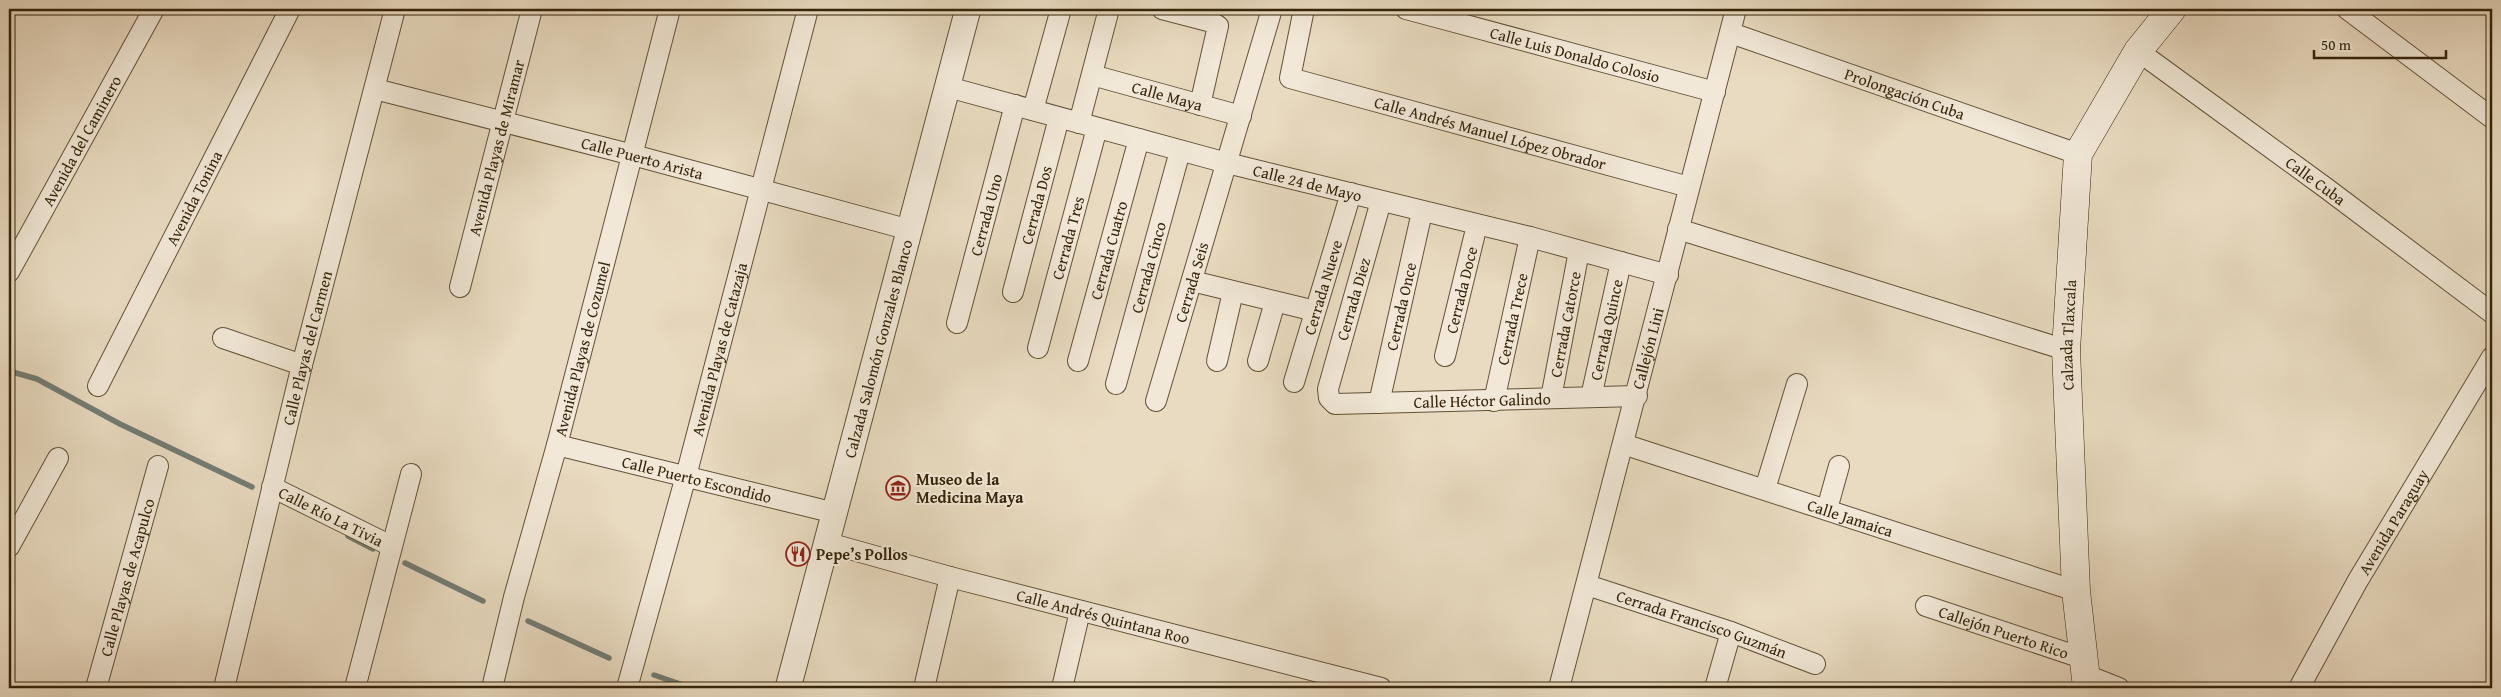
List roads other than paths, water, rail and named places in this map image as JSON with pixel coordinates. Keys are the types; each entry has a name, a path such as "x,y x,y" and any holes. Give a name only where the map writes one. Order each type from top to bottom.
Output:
{"main road":[{"name":"Calzada Tlaxcala","path":"2085,674 2076,591 2066,350 2078,154 2138,51 2172,9"}],"street":[{"name":"Avenida del Caminero","path":"9,272 154,9"},
{"name":"Avenida Tonina","path":"98,386 290,9"},
{"name":"Calle Playas del Carmen","path":"224,688 302,365 395,9"},
{"name":"Avenida Playas de Miramar","path":"460,287 532,9"},
{"name":"Avenida Playas de Cozumel","path":"492,688 514,597 557,445 670,9"},
{"name":"Avenida Playas de Catazaja","path":"627,688 763,189 808,9"},
{"name":"Calzada Salomón Gonzales Blanco","path":"788,688 828,543 968,9"},
{"name":"Cerrada Uno","path":"957,323 1024,108 1061,9"},
{"name":"Cerrada Tres","path":"1038,348 1088,125 1092,75 1109,9"},
{"path":"1162,9 1212,22 1218,26 1200,105"},
{"name":"Cerrada Seis","path":"1156,401 1228,163 1272,9"},
{"name":"Calle Andrés Manuel López Obrador","path":"1304,9 1290,78 1689,187"},
{"name":"Calle Luis Donaldo Colosio","path":"1406,9 1715,92"},
{"name":"Callejón Lini","path":"1559,688 1637,396 1678,229 1736,9"},
{"path":"2347,9 2492,118"},
{"name":"Prolongación Cuba","path":"1731,33 2078,154"},
{"name":"Calle Cuba","path":"2138,51 2326,188 2492,313"},
{"name":"Calle Maya","path":"1092,75 1241,116"},
{"name":"Calle 24 de Mayo","path":"948,87 1180,151 1530,237 1668,275"},
{"name":"Calle Puerto Arista","path":"375,89 763,189 910,230"},
{"name":"Cerrada Dos","path":"1013,292 1060,118"},
{"name":"Cerrada Cuatro","path":"1078,361 1139,139"},
{"name":"Cerrada Cinco","path":"1116,384 1180,151"},
{"name":"Cerrada Nueve","path":"1294,382 1351,193"},
{"name":"Cerrada Diez","path":"1329,398 1328,389 1381,201"},
{"name":"Cerrada Once","path":"1379,403 1422,212"},
{"name":"Cerrada Doce","path":"1445,356 1477,225"},
{"path":"1678,229 2066,350"},
{"name":"Cerrada Trece","path":"1494,401 1530,237"},
{"name":"Cerrada Catorce","path":"1550,398 1579,251"},
{"name":"Cerrada Quince","path":"1591,397 1621,262"},
{"path":"1192,282 1316,311"},
{"path":"1217,361 1233,292"},
{"path":"1258,361 1275,302"},
{"path":"223,338 302,365"},
{"name":"Avenida Paraguay","path":"2299,688 2357,582 2492,357"},
{"path":"1765,490 1797,384"},
{"name":"Calle Héctor Galindo","path":"1329,398 1335,404 1637,396"},
{"name":"Calle Jamaica","path":"1623,444 2076,591"},
{"name":"Calle Puerto Escondido","path":"557,445 835,513"},
{"path":"9,547 58,458"},
{"name":"Calle Playas de Acapulco","path":"96,688 158,466"},
{"path":"1827,510 1839,466"},
{"path":"356,688 411,474"},
{"name":"Calle Río La Tivia","path":"272,487 389,555"},
{"name":"Calle Andrés Quintana Roo","path":"828,543 950,577 1370,687"},
{"path":"924,688 950,577"},
{"name":"Cerrada Francisco Guzmán","path":"1586,585 1731,632 1815,664"},
{"name":"Callejón Puerto Rico","path":"1926,606 2119,688"},
{"path":"1062,688 1080,611"},
{"path":"1715,688 1731,632"}],"waterway":[{"path":"9,371 37,379 120,424 252,487"},
{"path":"348,536 373,549"},
{"path":"405,563 483,601"},
{"path":"528,621 609,658"},
{"path":"654,675 692,688"}],"place":[{"name":"Museo de la Medicina Maya","path":"898,488"},
{"name":"Pepe’s Pollos","path":"798,554"}]}
